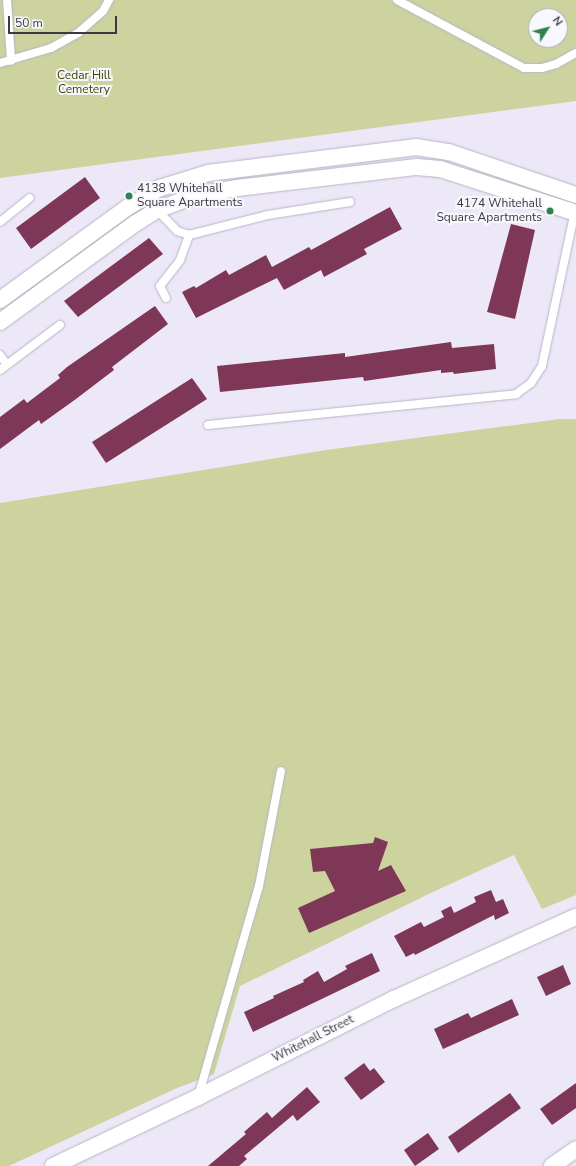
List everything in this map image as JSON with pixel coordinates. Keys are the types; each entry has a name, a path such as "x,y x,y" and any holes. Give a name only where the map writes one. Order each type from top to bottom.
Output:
{"street":[{"path":"0,300 146,196 187,178 208,173 416,147 449,152 576,195"},
{"path":"0,322 157,210 197,195 237,188 417,167 440,169 576,211"},
{"name":"Whitehall Street","path":"53,1166 198,1097 401,996 576,917"},
{"path":"552,1166 576,1149"}],"lane":[{"path":"7,0 11,61"},
{"path":"0,63 52,48 78,33 103,11 109,0"},
{"path":"397,0 524,68 542,68 556,64 576,53"},
{"path":"146,196 177,231 189,235 268,215 350,202"},
{"path":"0,222 30,198"},
{"path":"208,425 516,394 531,383 542,366 576,211"},
{"path":"166,298 160,286 180,260 189,235"},
{"path":"0,355 3,367 60,325"},
{"path":"198,1097 259,886 281,771"}],"green space":[{"name":"Cedar Hill Cemetery","path":"0,0 576,0 576,101 0,178"},
{"path":"560,419 576,419 576,895 542,909 514,855 435,891 240,986 214,1074 177,1088 9,1166 0,1166 0,503 326,450"}],"building":[{"path":"85,177 100,198 31,249 16,228"},
{"path":"390,207 402,229 364,249 367,254 324,277 321,270 284,290 277,278 196,318 182,292 194,286 196,288 226,270 229,275 266,255 272,267 309,247 311,250"},
{"path":"511,224 535,230 515,319 487,312"},
{"path":"149,238 163,254 78,317 64,301"},
{"path":"155,306 168,324 112,367 114,370 76,399 41,424 39,420 0,449 0,417 24,399 27,403 60,378 58,375 67,367"},
{"path":"451,342 452,348 494,344 496,369 454,374 453,372 441,373 441,370 364,381 363,377 220,392 217,366 345,353 345,357"},
{"path":"192,378 207,399 106,463 92,442"},
{"path":"375,837 388,842 378,871 391,865 406,891 309,933 298,908 335,891 325,871 313,872 310,849 373,843"},
{"path":"491,890 496,902 503,899 509,913 495,920 494,915 415,955 414,953 406,957 394,936 421,922 424,927 444,917 441,911 451,906 454,913 476,902 474,897"},
{"path":"372,953 380,971 253,1032 244,1012 274,998 273,996 304,982 303,980 318,971 324,982 347,969 345,966"},
{"path":"563,965 571,984 546,996 537,977"},
{"path":"512,999 519,1015 443,1049 434,1029 468,1013 471,1018"},
{"path":"364,1063 370,1071 374,1068 385,1082 361,1100 344,1078"},
{"path":"576,1083 576,1108 552,1125 540,1109"},
{"path":"307,1087 320,1102 297,1121 293,1115 244,1156 247,1159 239,1166 208,1166 246,1134 244,1132 267,1112 272,1118"},
{"path":"510,1093 521,1108 458,1153 448,1137"},
{"path":"428,1133 439,1149 415,1166 404,1150"}],"place":[{"name":"4138 Whitehall Square Apartments","path":"129,196"},
{"name":"4174 Whitehall Square Apartments","path":"550,211"}]}
